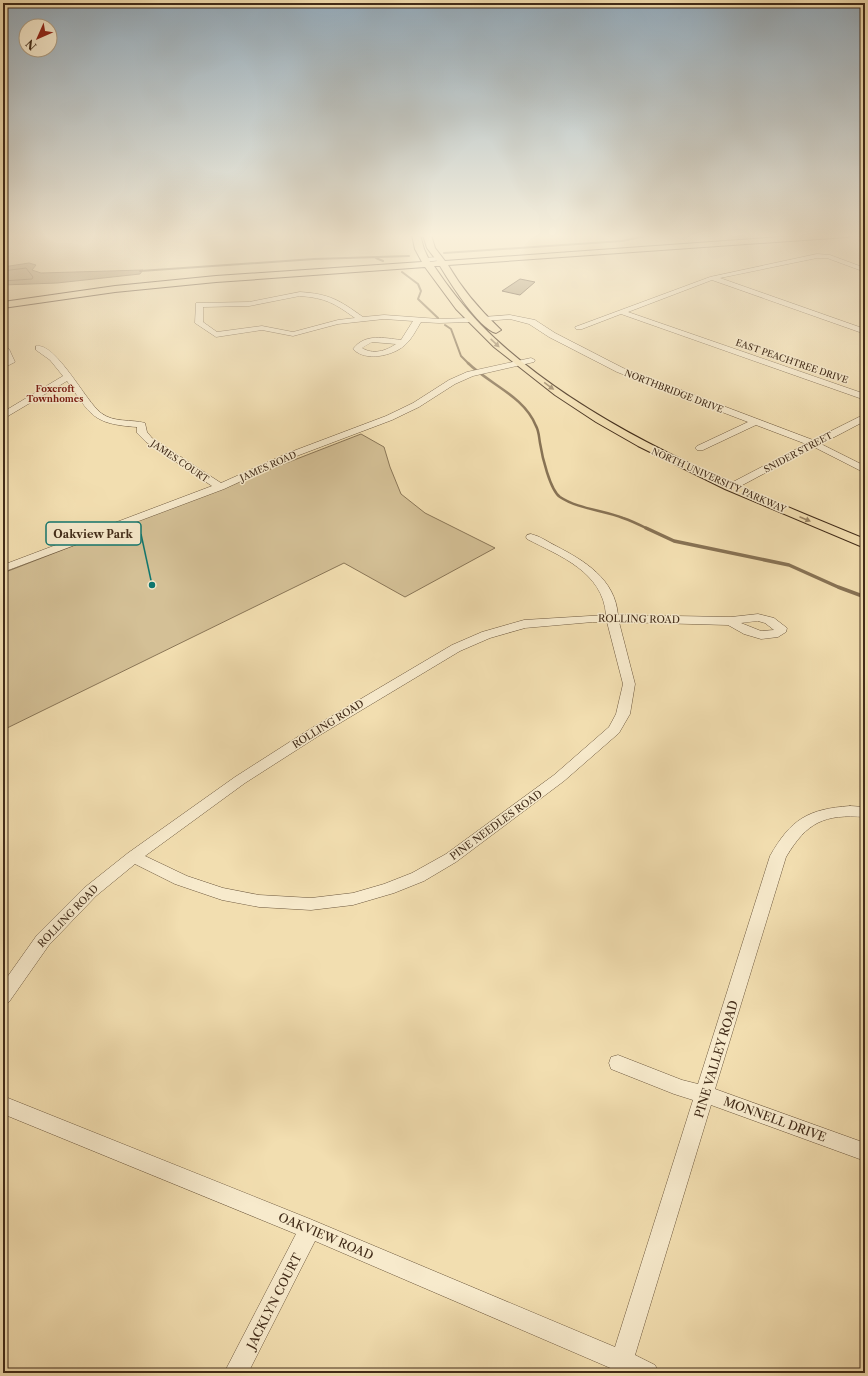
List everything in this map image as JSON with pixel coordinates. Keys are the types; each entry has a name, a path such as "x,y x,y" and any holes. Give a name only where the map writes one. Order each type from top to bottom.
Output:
{"main road":[{"path":"3,305 42,299"},
{"name":"NORTH UNIVERSITY PARKWAY","path":"454,299 469,320 519,357 551,388 618,432 673,461 865,533"},
{"path":"467,299 505,338"},
{"name":"NORTH UNIVERSITY PARKWAY","path":"519,357 531,360 580,395 650,439 736,484 865,544"}],"street":[{"path":"273,299 248,304 199,305 199,323 216,335 262,328 293,334 338,322 384,317 439,321 469,320"},
{"path":"330,299 336,301 361,319"},
{"path":"579,327 654,299"},
{"path":"772,299 865,332"},
{"name":"EAST PEACHTREE DRIVE","path":"625,310 624,312 626,314 865,397"},
{"name":"NORTHBRIDGE DRIVE","path":"484,318 510,317 532,322 552,336 595,356 620,370 831,450 865,470"},
{"path":"403,344 370,340 360,344 357,349 362,353 378,354 393,350 403,344 418,320"},
{"name":"JAMES COURT","path":"39,348 50,355 90,407 100,417 114,422 142,425 142,433 149,440 220,487"},
{"path":"3,350 6,351 11,362 3,366"},
{"name":"JAMES ROAD","path":"3,569 220,487 291,455 400,414 460,378 519,357"},
{"path":"3,416 67,377"},
{"name":"SNIDER STREET","path":"736,484 865,417"},
{"path":"700,448 755,422"},
{"name":"PINE NEEDLES ROAD","path":"133,857 188,882 222,894 259,901 311,904 353,899 388,889 418,876 452,858 553,782 614,730 623,714 629,684 607,594 594,575 575,560 531,537"},
{"name":"ROLLING ROAD","path":"3,997 42,940 90,892 133,857 246,776 315,732 456,648 486,634 524,624 593,618 731,621"},
{"name":"PINE VALLEY ROAD","path":"622,1361 778,856 790,838 805,822 829,814 865,812"},
{"name":"MONNELL DRIVE","path":"618,1063 681,1088 705,1094 865,1152"},
{"name":"OAKVIEW ROAD","path":"3,1105 310,1229 622,1361 647,1373"},
{"name":"JACKLYN COURT","path":"236,1373 310,1229"}],"shaded area":[{"path":"361,434 384,447 401,494 425,513 495,548 405,597 344,563 3,730 3,573"}],"waterway":[{"path":"418,299 438,318"},
{"path":"445,325 451,329 461,356 476,371 515,398 530,416 538,430 547,472 556,493 567,501 583,507 615,515 646,528"},
{"path":"646,528 674,541 789,565 838,587 865,597"}],"place":[{"name":"Oakview Park","path":"152,585"}],"district":[{"name":"Foxcroft Townhomes","path":"55,394"}]}
